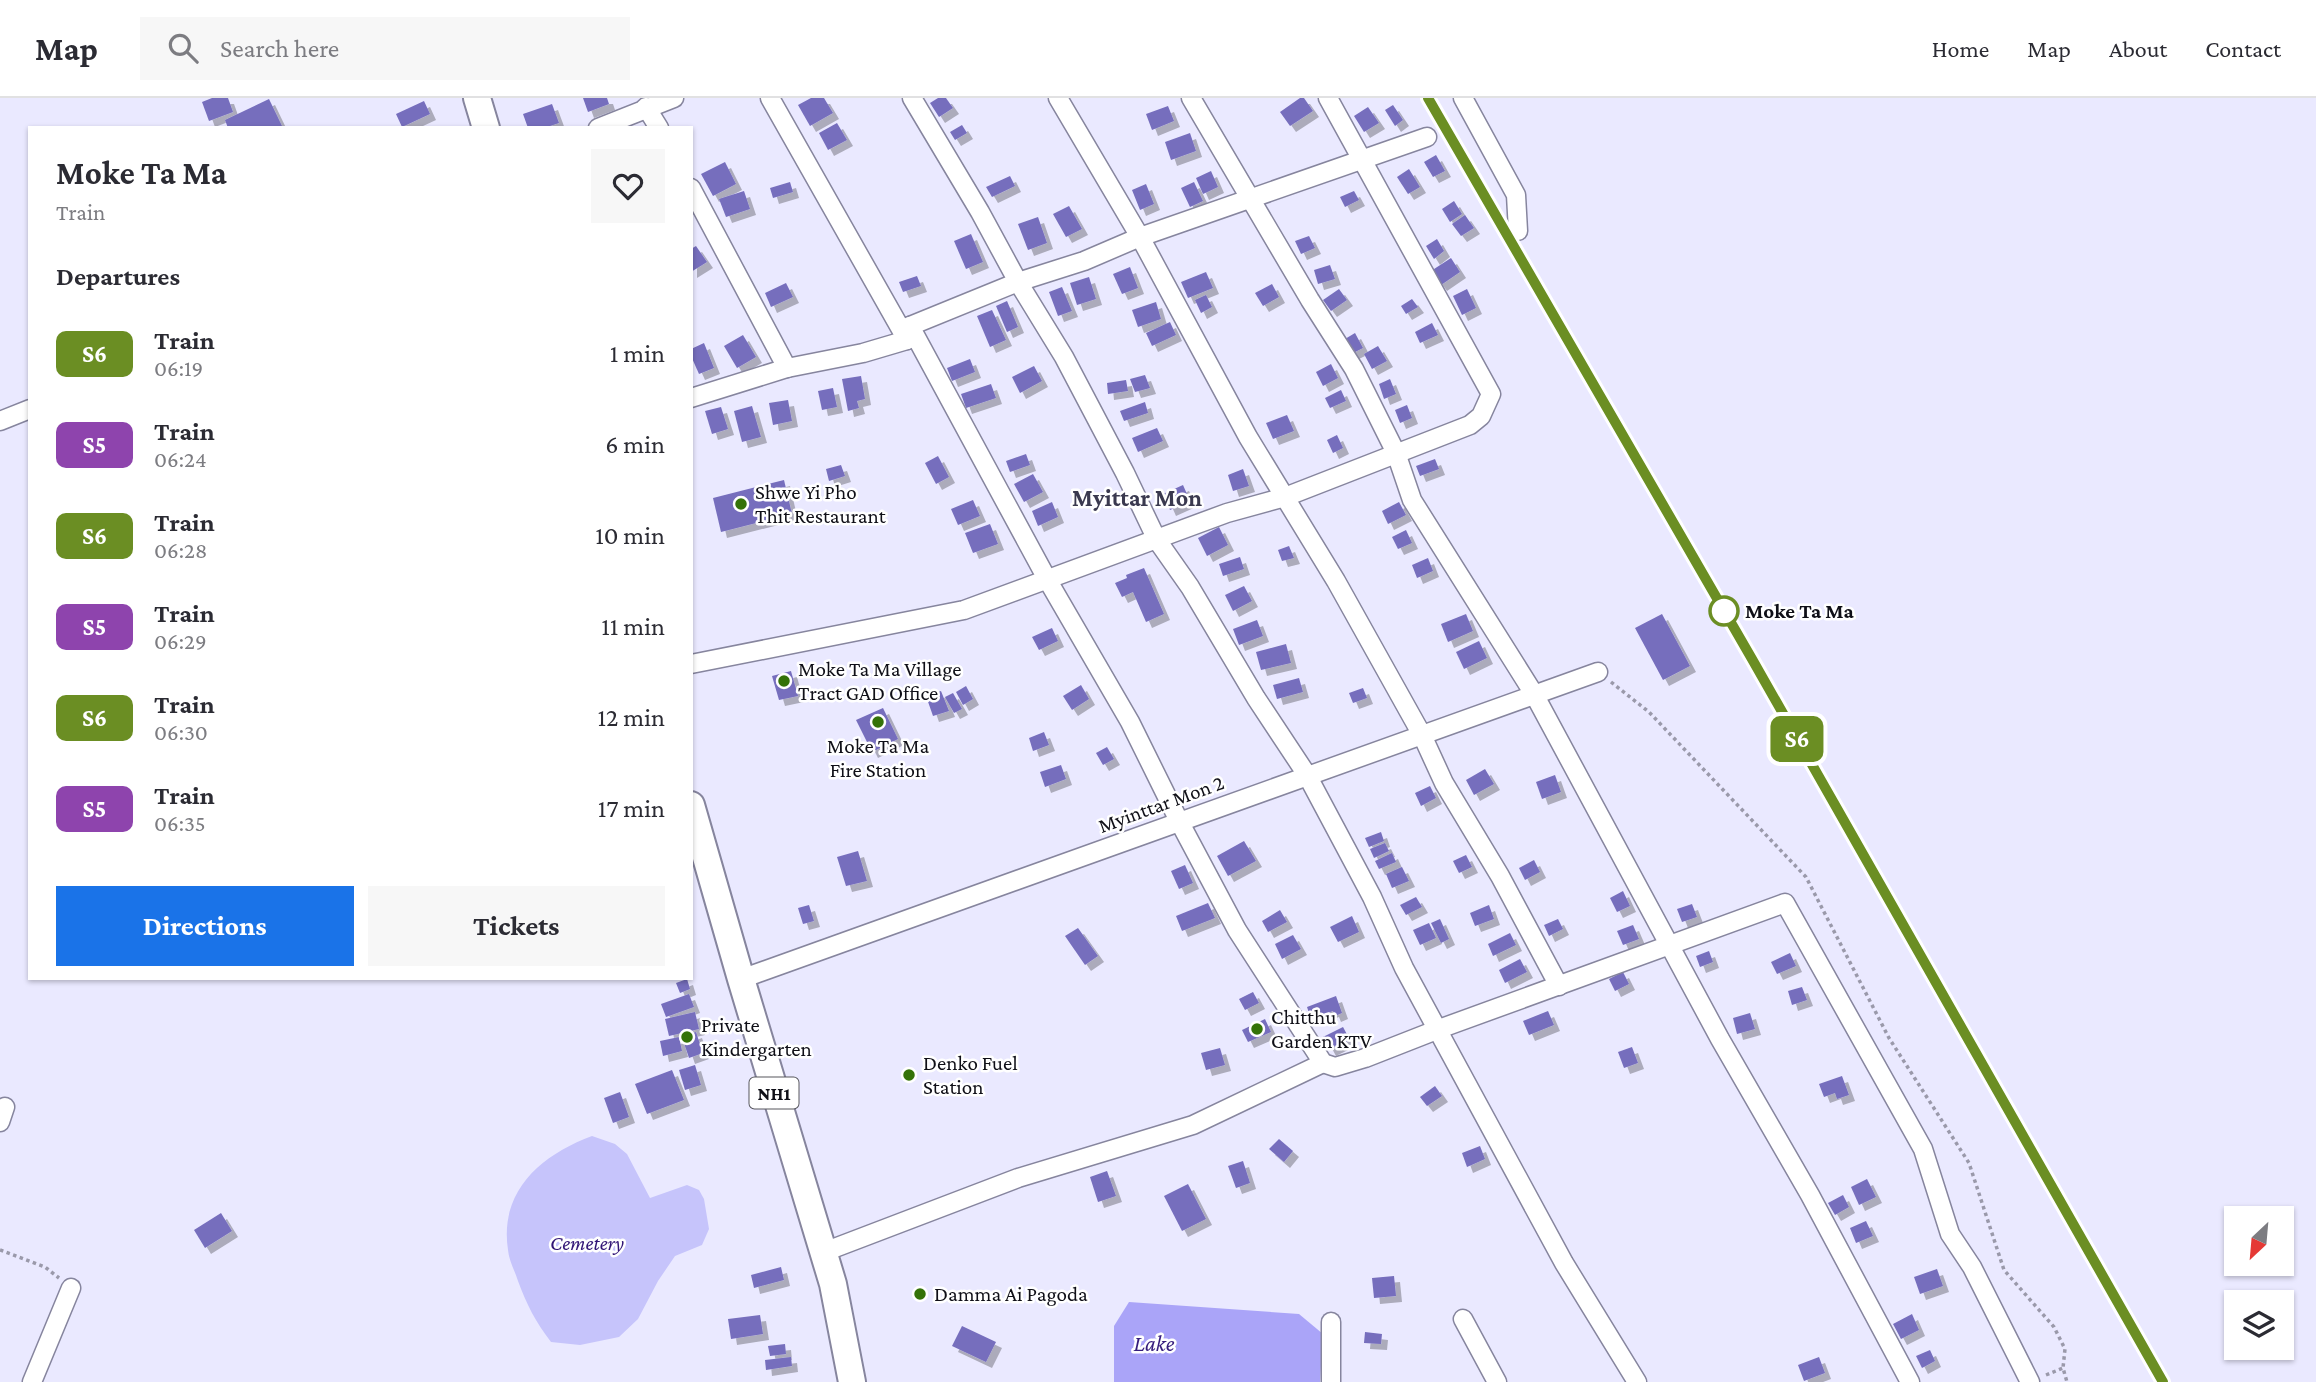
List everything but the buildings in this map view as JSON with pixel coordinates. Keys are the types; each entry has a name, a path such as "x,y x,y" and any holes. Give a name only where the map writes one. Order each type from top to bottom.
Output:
{"highway":[{"path":"477,98 485,126"},
{"name":"NH1","path":"693,812 833,1284 852,1382"}],"street":[{"path":"603,126 674,98"},
{"path":"770,98 1130,722 1237,930 1323,1063 1335,1067 1365,1058 1439,1028 1785,904 1923,1149 1950,1234 1972,1267 2030,1381"},
{"path":"912,98 980,212 1017,282 1064,357 1157,540 1205,611 1256,698 1307,775 1372,897 1404,968 1439,1028 1564,1263 1637,1382"},
{"path":"1058,98 1140,237 1248,437 1336,581 1422,734 1444,783 1500,876 1559,986"},
{"path":"1191,98 1354,369 1396,453 1412,500 1534,694 1720,1039 1810,1195 1910,1382"},
{"path":"693,664 964,610 1227,513 1286,497 1470,425 1480,416 1490,394 1328,98"},
{"path":"1463,98 1516,195 1518,231"},
{"path":"646,107 658,126"},
{"path":"693,397 787,368 863,352 1017,282 1084,261 1140,237 1427,137"},
{"path":"693,192 787,368"},
{"path":"0,421 28,410"},
{"name":"Myinttar Mon 2","path":"741,979 1598,672"},
{"path":"824,1252 1018,1178 1194,1125 1323,1063"},
{"path":"32,1382 71,1288"},
{"path":"1463,1319 1497,1382"},
{"path":"1331,1322 1331,1382"}],"path":[{"path":"0,1250 45,1267 71,1288"},
{"path":"2030,1381 2063,1368 2067,1382"}],"green space":[{"name":"Cemetery","path":"592,1136 615,1144 627,1154 650,1198 687,1185 699,1190 704,1199 709,1229 702,1245 675,1256 638,1319 619,1337 580,1345 551,1342 528,1305 510,1258 507,1229 510,1210 517,1193 541,1165 573,1144"}],"water":[{"name":"Lake","path":"1129,1302 1299,1314 1323,1334 1320,1382 1114,1382 1114,1326"}],"railway":[{"path":"1428,98 1752,659 2163,1382"}],"train":[{"name":"S6","path":"1428,98 1752,659 2163,1382"}],"place":[{"name":"Shwe Yi Pho Thit Restaurant","path":"741,504"},
{"name":"Moke Ta Ma","path":"1724,611"},
{"name":"Moke Ta Ma Village Tract GAD Office","path":"784,681"},
{"name":"Moke Ta Ma Fire Station","path":"878,722"},
{"name":"Chitthu Garden KTV","path":"1257,1029"},
{"name":"Private Kindergarten","path":"687,1037"},
{"name":"Denko Fuel Station","path":"909,1075"},
{"name":"Damma Ai Pagoda","path":"920,1294"}],"district":[{"name":"Myittar Mon","path":"1137,498"}]}
